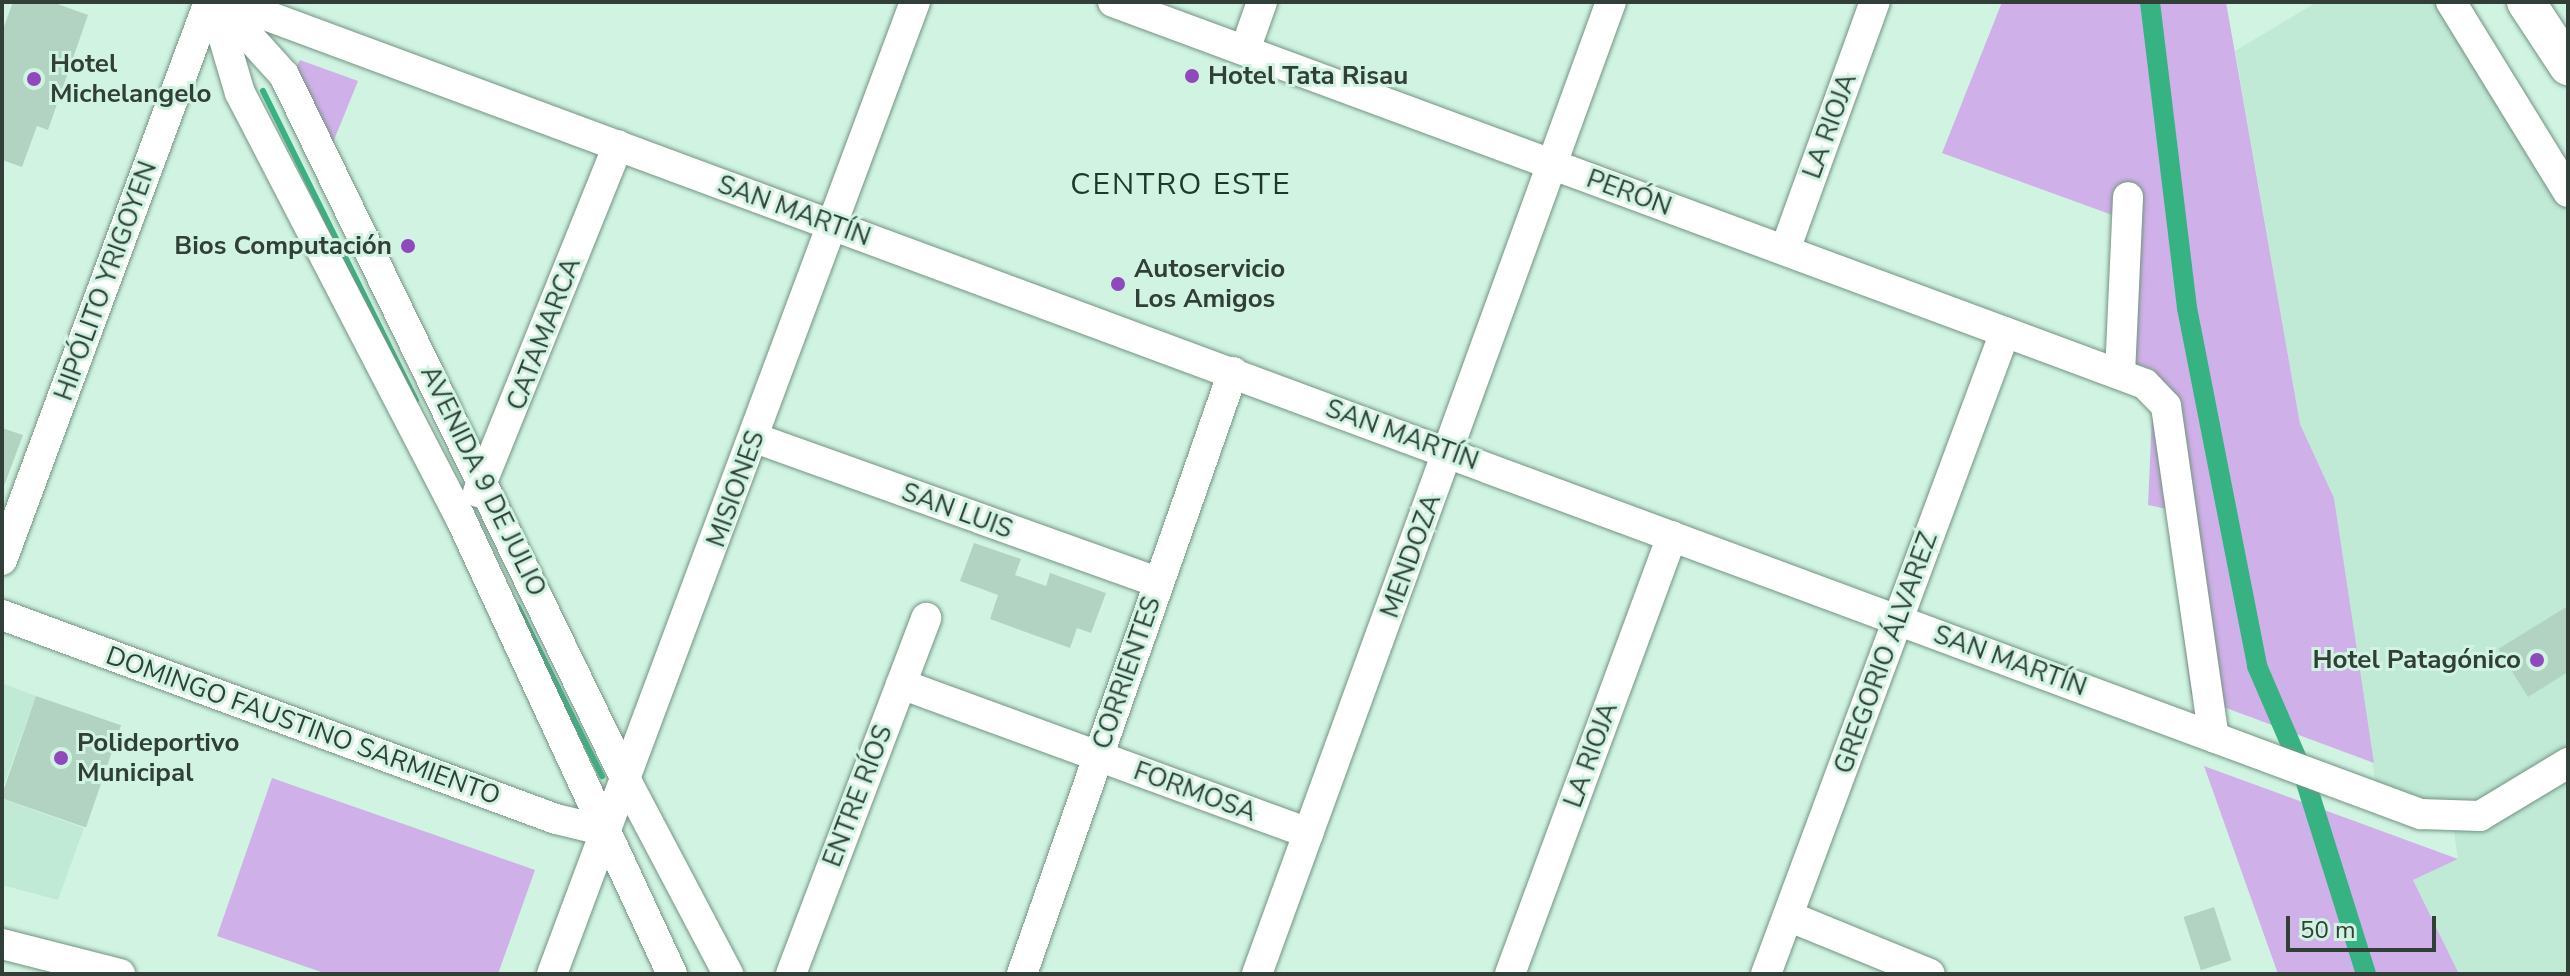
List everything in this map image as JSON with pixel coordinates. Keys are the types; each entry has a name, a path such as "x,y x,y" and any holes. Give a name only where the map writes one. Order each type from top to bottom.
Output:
{"main road":[{"path":"2526,2 2568,66"}],"street":[{"name":"AVENIDA 9 DE JULIO","path":"214,2 284,75 485,482 628,784 728,974"},
{"name":"AVENIDA 9 DE JULIO","path":"214,2 240,93 460,517 672,974"},
{"name":"HIPÓLITO YRIGOYEN","path":"2,560 214,2"},
{"name":"SAN MARTÍN","path":"230,2 1449,452 2378,800 2452,819 2491,811 2568,763"},
{"name":"MISIONES","path":"552,974 606,831 628,784 915,2"},
{"name":"PERÓN","path":"1113,2 2133,379"},
{"path":"1245,50 1262,2"},
{"name":"MENDOZA","path":"1257,974 1611,2"},
{"name":"LA RIOJA","path":"1785,250 1875,2"},
{"path":"2451,2 2568,192"},
{"name":"CATAMARCA","path":"460,517 485,482 618,145"},
{"path":"2128,197 2133,379 2166,406 2214,738"},
{"name":"GREGORIO ÁLVAREZ","path":"1766,974 2005,332"},
{"name":"CORRIENTES","path":"1022,974 1233,372"},
{"name":"SAN LUIS","path":"755,438 1159,583"},
{"name":"LA RIOJA","path":"1510,974 1672,536"},
{"name":"DOMINGO FAUSTINO SARMIENTO","path":"2,615 556,819 606,831"},
{"name":"ENTRE RÍOS","path":"791,974 926,618"},
{"name":"FORMOSA","path":"901,684 1309,833"},
{"path":"1788,916 1930,974"},
{"path":"2,944 120,974"}],"shaded area":[{"path":"2002,2 2226,2 2300,424 2334,498 2374,763 2191,695 2167,509 2148,505 2154,370 2106,353 2115,216 1942,153"},
{"path":"2317,2 2451,2 2568,192 2568,974 2459,974 2413,880 2458,859 2452,819 2378,800 2334,498 2300,424 2235,51"},
{"path":"300,60 358,81 332,145 296,68"},
{"path":"2,683 36,696 2,790"},
{"path":"2204,766 2458,859 2413,880 2459,974 2278,974"},
{"path":"272,778 535,870 498,974 327,974 217,936"},
{"path":"2,799 84,828 58,900 2,885"}],"building":[{"name":"Hotel Michelangelo","path":"13,2 52,2 88,15 48,130 37,126 22,167 2,160 2,32"},
{"path":"2,428 23,435 4,486 2,486"},
{"path":"974,543 1021,559 1015,575 1046,586 1050,573 1106,593 1091,633 1077,628 1070,648 990,619 998,595 960,581"},
{"name":"Hotel Patagónico","path":"2568,606 2568,672 2528,697 2498,649"},
{"name":"Polideportivo Municipal","path":"36,696 121,725 86,827 2,799"},
{"path":"2214,907 2231,960 2201,970 2184,917"}],"waterway":[{"path":"2150,2 2187,308 2257,666 2303,773 2366,974"},
{"path":"263,91 416,400"},
{"path":"518,607 602,776"}],"place":[{"name":"Hotel Tata Risau","path":"1192,76"},
{"name":"Hotel Michelangelo","path":"34,79"},
{"name":"Bios Computación","path":"408,246"},
{"name":"Autoservicio Los Amigos","path":"1118,284"},
{"name":"Hotel Patagónico","path":"2537,660"},
{"name":"Polideportivo Municipal","path":"61,758"}],"district":[{"name":"CENTRO ESTE","path":"1181,185"}]}
